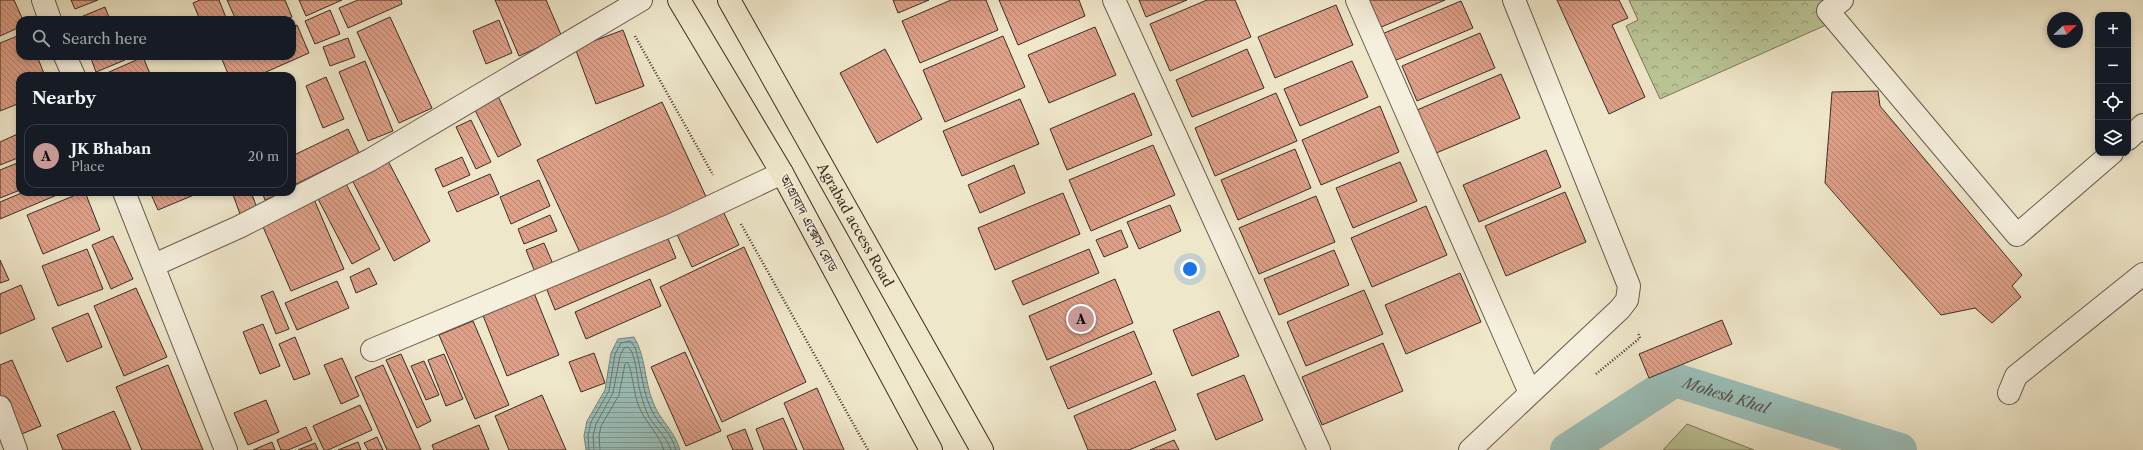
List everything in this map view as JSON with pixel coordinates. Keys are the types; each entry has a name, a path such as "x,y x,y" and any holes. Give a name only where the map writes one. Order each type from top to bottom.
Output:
{"main road":[{"name":"আগ্রাবাদ এক্সেস রোড","path":"678,0 782,173 931,450"},
{"name":"Agrabad access Road","path":"729,0 982,450"}],"street":[{"path":"43,0 49,16"},
{"path":"154,265 239,227 370,160 641,0"},
{"path":"1114,0 1319,450"},
{"path":"1357,0 1530,393"},
{"path":"1470,450 1620,309 1627,300 1629,286 1514,0"},
{"path":"1842,0 1828,11 2017,235 2109,156"},
{"path":"67,60 72,72"},
{"path":"2131,136 2143,126"},
{"path":"372,350 674,224 782,173"},
{"path":"126,196 226,450"},
{"path":"2008,393 2016,376 2143,274"},
{"path":"0,407 16,450"}],"green space":[{"path":"1629,0 1836,0 1844,17 1660,99 1626,26 1638,20"},
{"path":"1687,424 1754,450 1663,450"}],"water":[{"path":"634,337 641,352 653,402 659,414 674,436 680,450 586,450 584,436 587,421 605,390 611,353 618,339"}],"building":[{"path":"0,0 14,0 21,16 16,16 16,29 0,36"},
{"path":"71,0 98,0 75,9"},
{"path":"200,0 219,0 225,16 198,16 193,3"},
{"path":"227,0 285,0 292,16 234,16"},
{"path":"299,0 342,0 306,16"},
{"path":"358,0 401,0 402,4 348,28 339,8"},
{"path":"495,0 546,0 562,37 519,56"},
{"path":"893,0 929,0 898,13"},
{"path":"951,0 986,0 998,30 920,63 902,21"},
{"path":"999,0 1079,0 1085,16 1018,45"},
{"path":"1139,0 1187,0 1146,17"},
{"path":"1207,0 1235,0 1251,37 1170,71 1150,24"},
{"path":"1367,0 1445,0 1379,28"},
{"path":"1557,0 1619,0 1628,18 1612,25 1645,97 1609,114"},
{"path":"1461,1 1473,28 1394,61 1382,34"},
{"path":"1336,5 1353,45 1275,78 1258,37"},
{"path":"105,7 108,16 83,16"},
{"path":"330,10 340,34 315,44 305,21"},
{"path":"390,17 432,108 399,123 357,32"},
{"path":"499,20 512,53 486,64 473,31"},
{"path":"296,25 309,53 296,59"},
{"path":"1095,27 1116,75 1049,103 1028,55"},
{"path":"623,30 644,86 596,104 575,48"},
{"path":"1480,33 1495,68 1417,101 1402,66"},
{"path":"1003,36 1025,87 945,122 923,70"},
{"path":"16,37 16,60 39,60 43,72 16,72 16,105 0,111 0,43"},
{"path":"348,38 355,57 330,66 323,47"},
{"path":"885,49 922,119 877,143 840,73"},
{"path":"1247,49 1264,88 1192,117 1176,80"},
{"path":"92,60 125,60 96,72"},
{"path":"136,60 144,60 149,72 109,72"},
{"path":"222,60 293,60 266,72 227,72"},
{"path":"365,61 393,131 368,141 339,72"},
{"path":"1352,61 1368,97 1300,126 1284,89"},
{"path":"1501,74 1520,118 1429,156 1410,113"},
{"path":"326,77 344,119 323,128 306,86"},
{"path":"1878,91 1880,106 2022,275 2012,286 2021,297 1992,323 1975,308 1941,315 1825,183 1832,92"},
{"path":"1134,93 1152,135 1067,170 1050,129"},
{"path":"1276,93 1297,141 1215,176 1195,128"},
{"path":"497,94 521,145 498,157 473,106"},
{"path":"1020,99 1039,144 962,176 943,131"},
{"path":"662,102 708,201 583,259 537,160"},
{"path":"1380,106 1399,152 1321,185 1302,140"},
{"path":"471,120 491,162 476,169 456,127"},
{"path":"348,129 359,153 296,184 296,154"},
{"path":"16,135 16,159 0,165 0,142"},
{"path":"1153,145 1175,195 1091,231 1069,180"},
{"path":"1295,149 1311,188 1238,220 1221,180"},
{"path":"1546,150 1561,187 1479,222 1463,185"},
{"path":"462,157 470,175 443,187 435,169"},
{"path":"387,159 430,241 394,261 351,178"},
{"path":"1400,162 1417,201 1353,228 1336,188"},
{"path":"16,164 16,192 0,198 0,170"},
{"path":"1014,165 1025,193 980,213 968,185"},
{"path":"490,174 499,194 457,212 448,192"},
{"path":"539,180 550,206 511,224 500,197"},
{"path":"345,182 380,249 352,264 317,197"},
{"path":"1565,192 1586,242 1506,276 1485,226"},
{"path":"1063,193 1080,234 995,270 978,228"},
{"path":"16,195 55,196 0,219 0,202"},
{"path":"73,196 87,196 100,230 43,254 27,215"},
{"path":"152,196 191,196 158,210"},
{"path":"233,196 252,196 257,208 240,214"},
{"path":"264,196 275,196 265,200"},
{"path":"1316,196 1335,242 1259,274 1239,228"},
{"path":"313,197 344,269 291,291 260,220"},
{"path":"1170,205 1181,231 1139,249 1127,222"},
{"path":"1426,206 1447,255 1372,287 1351,238"},
{"path":"722,209 739,245 692,267 675,230"},
{"path":"550,215 557,231 524,244 518,229"},
{"path":"1121,230 1128,247 1104,257 1096,240"},
{"path":"666,234 676,258 555,310 545,285"},
{"path":"113,236 133,279 111,289 92,245"},
{"path":"544,243 553,264 535,272 526,250"},
{"path":"744,247 806,382 722,422 660,287"},
{"path":"87,249 103,289 58,306 42,266"},
{"path":"1089,249 1099,273 1023,305 1012,281"},
{"path":"1334,250 1349,285 1279,315 1264,279"},
{"path":"0,260 9,280 0,283"},
{"path":"369,268 377,284 356,293 350,277"},
{"path":"1460,273 1481,322 1406,354 1385,305"},
{"path":"650,279 661,306 586,339 575,312"},
{"path":"1115,279 1133,323 1047,360 1029,316"},
{"path":"337,281 349,308 297,330 285,303"},
{"path":"21,285 35,319 0,334 0,294"},
{"path":"136,288 167,357 124,376 94,306"},
{"path":"1364,290 1383,334 1306,366 1287,322"},
{"path":"273,291 289,329 276,334 261,296"},
{"path":"534,293 559,355 507,376 482,313"},
{"path":"1219,311 1239,356 1192,376 1173,330"},
{"path":"88,313 102,347 67,362 52,328"},
{"path":"1722,320 1732,344 1649,378 1639,354"},
{"path":"473,321 509,405 475,419 439,335"},
{"path":"263,324 280,366 260,374 243,332"},
{"path":"1134,331 1152,374 1068,409 1050,367"},
{"path":"295,337 310,374 294,380 279,344"},
{"path":"1383,343 1403,391 1322,425 1302,377"},
{"path":"685,352 721,431 686,446 651,367"},
{"path":"594,353 605,383 581,392 569,362"},
{"path":"401,354 431,421 417,428 386,360"},
{"path":"444,354 463,399 446,406 428,360"},
{"path":"342,358 359,396 341,404 324,365"},
{"path":"12,360 41,426 12,438 0,411 0,365"},
{"path":"424,361 439,395 426,400 411,366"},
{"path":"168,365 203,450 142,450 116,387"},
{"path":"383,365 421,450 387,450 355,377"},
{"path":"1244,375 1263,420 1216,440 1197,394"},
{"path":"1155,381 1176,430 1129,450 1088,450 1074,416"},
{"path":"817,388 844,450 804,450 784,403"},
{"path":"542,395 566,450 509,450 495,416"},
{"path":"266,400 279,432 248,445 234,413"},
{"path":"360,405 372,430 328,450 324,450 313,426"},
{"path":"114,411 131,450 63,450 57,435"},
{"path":"783,418 797,450 764,450 756,429"},
{"path":"479,425 489,450 434,450 432,445"},
{"path":"306,427 312,440 288,450 281,450 277,440"},
{"path":"745,429 753,450 733,450 727,436"},
{"path":"377,437 383,450 368,450 364,443"},
{"path":"1174,440 1179,450 1150,450"},
{"path":"272,442 275,450 253,450"},
{"path":"358,442 361,450 338,450"},
{"path":"315,443 318,450 298,450"}],"waterway":[{"name":"Mohesh Khal","path":"1567,450 1675,380 1900,450"}],"place":[{"name":"JK Bhaban","path":"1081,319"}]}
